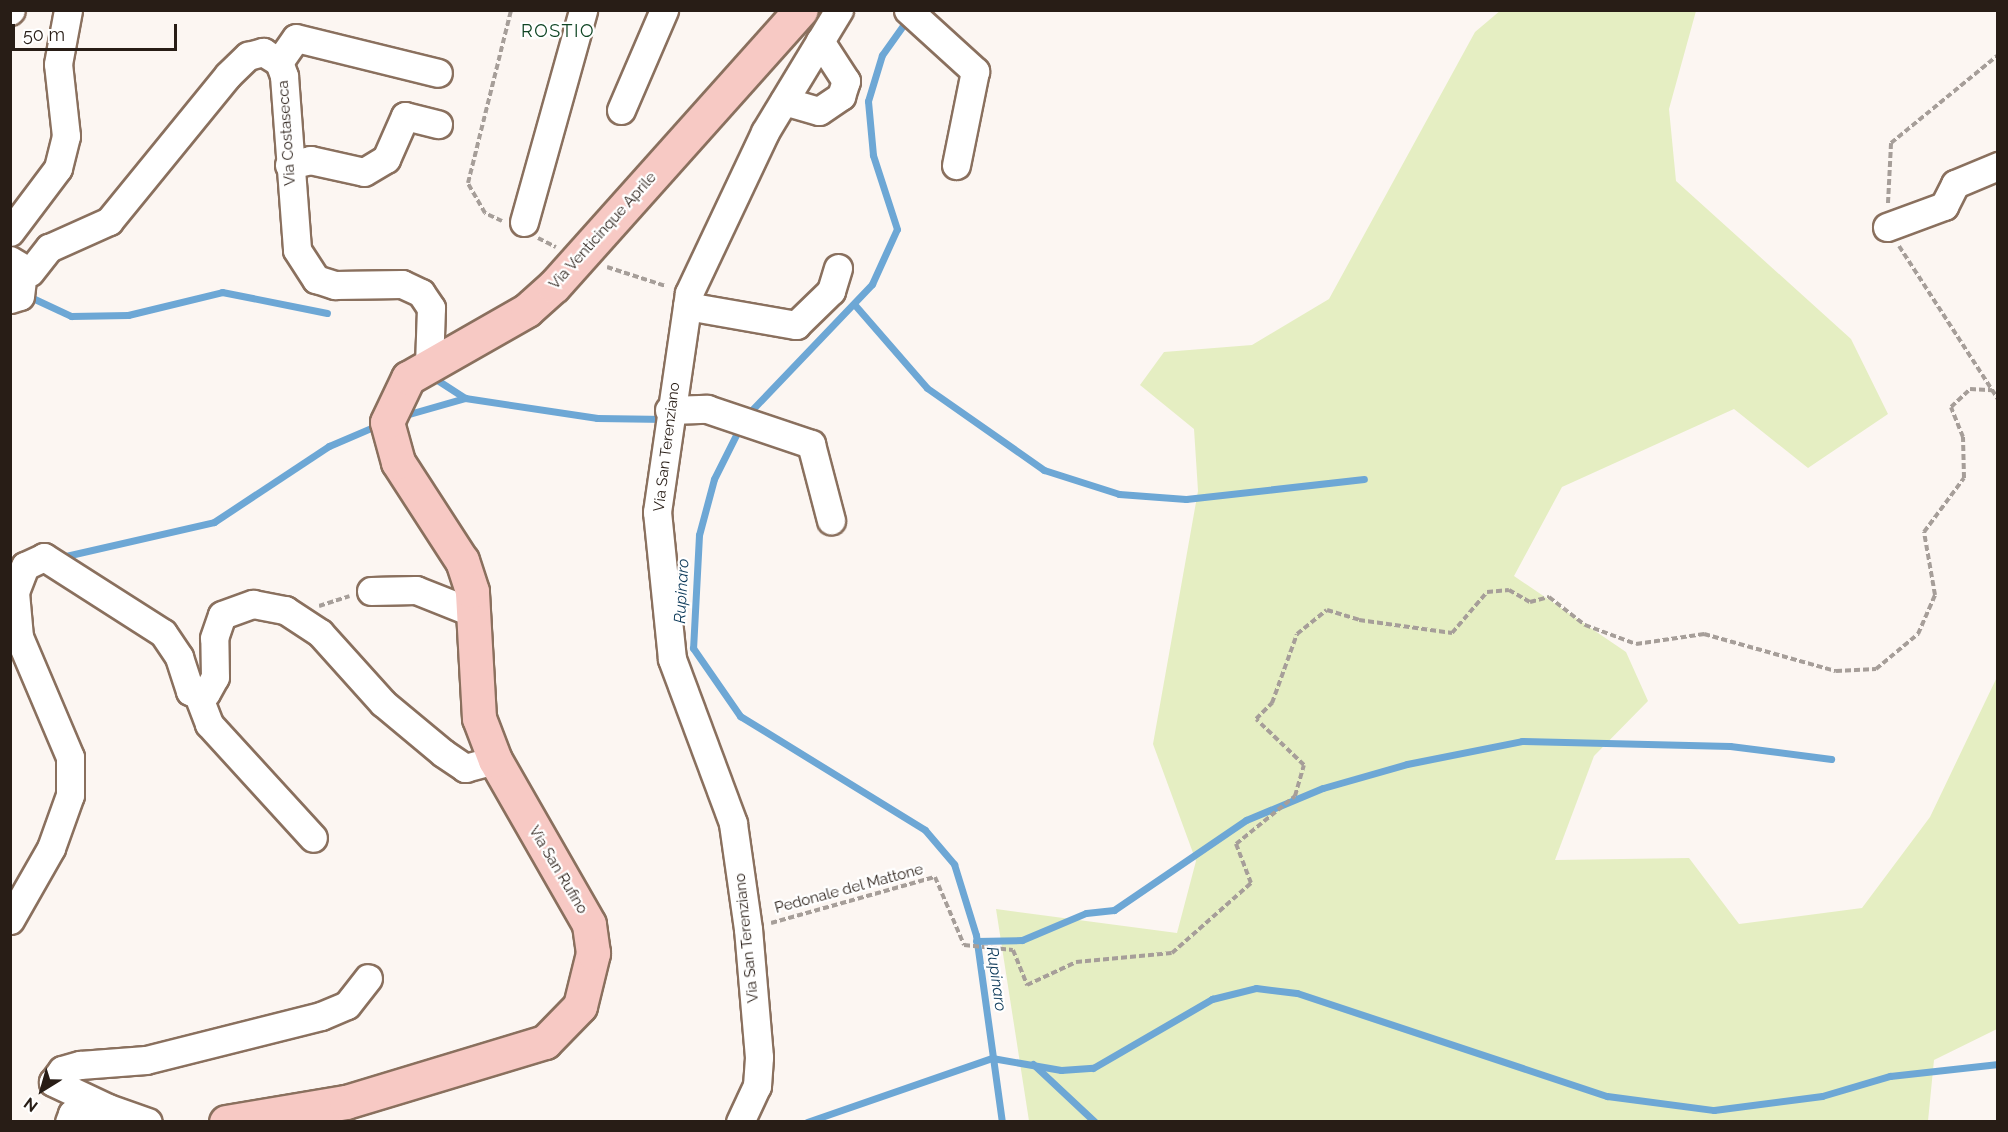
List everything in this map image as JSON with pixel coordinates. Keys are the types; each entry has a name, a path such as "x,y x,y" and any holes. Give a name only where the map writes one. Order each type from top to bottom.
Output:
{"main road":[{"name":"Via Venticinque Aprile","path":"387,422 408,378 527,310 554,286 801,10"},
{"name":"Via San Rufino","path":"226,1122 346,1102 545,1042 564,1028 590,982 590,924 495,760 479,718 474,613 462,561 398,462 387,422"}],"street":[{"path":"10,232 58,168 66,136 58,63 68,10"},
{"path":"524,222 583,10"},
{"path":"621,110 664,10"},
{"name":"Via San Terenziano","path":"740,1122 757,1086 759,1057 748,929 733,823 672,659 657,512 669,410 687,306 715,232 784,101 839,10"},
{"path":"918,19 975,70 956,165"},
{"path":"279,62 296,38 438,73"},
{"path":"784,101 819,111 841,96 846,81 841,68 820,41"},
{"name":"Via Costasecca","path":"17,265 30,272 49,248 109,221 248,56 263,52 279,62 297,250 316,279 335,285 402,284 421,293 431,308 429,364"},
{"path":"289,165 310,160 364,172 386,159 405,116 438,124"},
{"path":"1887,227 1944,206 1955,184 1998,166"},
{"path":"10,299 20,296 17,265"},
{"path":"687,306 795,325 831,291 838,268"},
{"path":"669,410 707,409 764,433 812,444 831,520"},
{"path":"10,920 51,848 70,795 70,757 19,637 15,592 26,566 44,557 163,633 179,657 190,691 198,694 206,693 215,677 214,638 222,615 253,604 293,615 320,633 383,703 443,753 465,768 495,760"},
{"path":"371,591 416,590 474,613"},
{"path":"198,694 209,724 313,838"},
{"path":"148,1122 108,1108 53,1082 62,1070 80,1065 157,1058 321,1016 347,1005 368,978"},
{"path":"69,1122 72,1114 108,1108"}],"path":[{"name":"Pedonale del Mattone","path":"748,929 935,877 964,945 971,948 983,946 1013,950 1028,985 1076,962 1172,953 1251,884 1236,844 1295,796 1304,765 1256,719 1272,703 1297,634 1327,610 1359,620 1452,633 1487,592 1509,590 1530,602 1549,597 1585,625 1636,644 1704,634 1836,671 1876,669 1918,634 1935,595 1924,532 1964,478 1962,437 1951,406 1970,389 1992,390"},
{"path":"293,615 371,591"}],"green space":[{"path":"1501,10 1696,11 1669,109 1676,181 1851,339 1888,414 1808,468 1734,409 1562,487 1514,576 1626,652 1648,701 1594,756 1555,860 1689,858 1739,924 1862,908 1930,817 1997,677 1997,1029 1934,1060 1928,1121 1029,1121 996,909 1177,933 1196,861 1153,744 1198,491 1194,429 1140,385 1164,352 1252,345 1329,299 1475,32"}],"waterway":[{"name":"Rupinaro","path":"747,415 872,284 897,229 873,155 868,101 882,55 909,17"},
{"path":"26,295 71,316 128,315 222,292 327,313"},
{"path":"854,304 927,388 1044,470 1119,494 1186,499 1364,479"},
{"path":"431,376 465,398"},
{"path":"402,416 465,398 597,418 666,419"},
{"path":"57,558 214,522 329,446 378,425"},
{"name":"Rupinaro","path":"740,427 714,479 699,535 693,648 740,716 925,830 954,864 976,935 1002,1122"},
{"path":"976,941 1022,940 1086,913 1114,910 1246,820 1323,788 1407,764 1522,741 1730,746 1831,759"},
{"path":"807,1122 992,1058 1061,1070 1093,1068 1212,999 1256,988 1297,993 1607,1096 1714,1110 1822,1096 1890,1076 1998,1064"},
{"path":"1033,1064 1095,1122"}],"district":[{"name":"ROSTIO","path":"558,31"}]}
